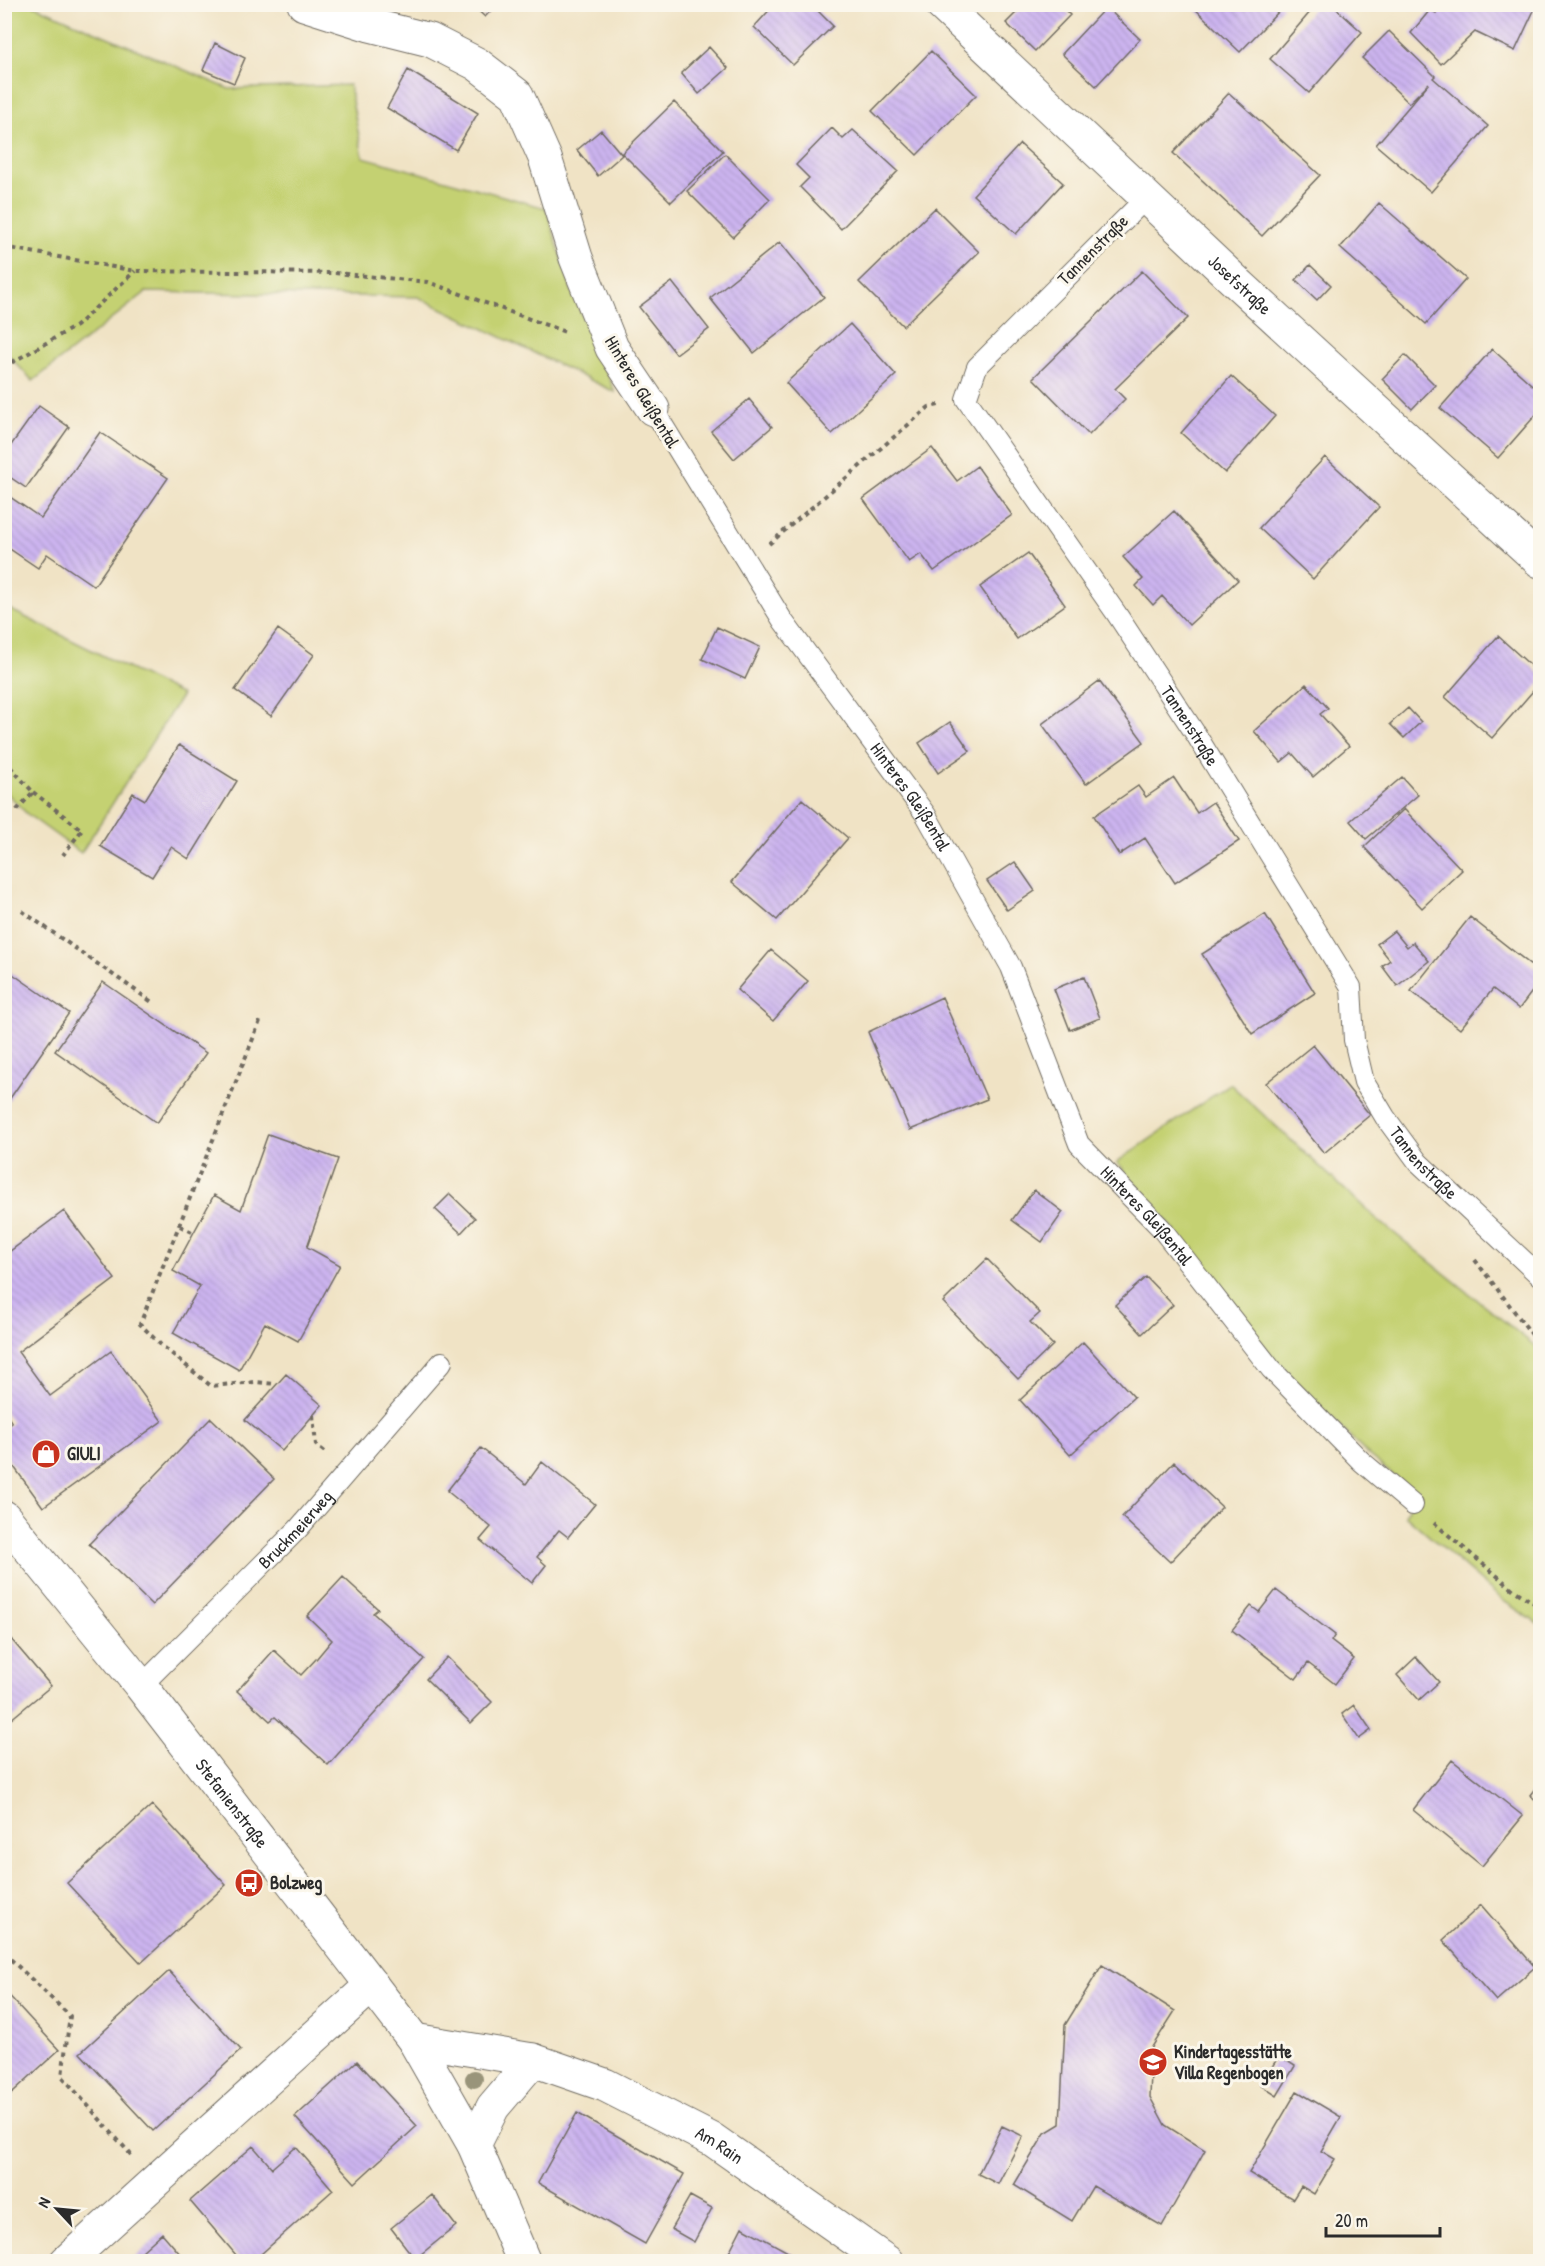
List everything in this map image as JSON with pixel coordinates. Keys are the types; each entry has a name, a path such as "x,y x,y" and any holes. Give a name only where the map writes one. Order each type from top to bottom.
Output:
{"street":[{"name":"Hinteres Gleißental","path":"304,4 370,25 430,40 477,64 517,95 545,158 576,258 612,348 652,409"},
{"name":"Josefstraße","path":"941,4 1146,198 1540,561"},
{"name":"Stefanienstraße","path":"4,1517 141,1686 414,2040 474,2145 524,2262"},
{"path":"66,2262 372,1985"},
{"name":"Am Rain","path":"414,2040 533,2060 605,2085 714,2140 887,2262"},
{"path":"474,2145 493,2107 533,2060"}],"lane":[{"name":"Tannenstraße","path":"1146,198 977,367 966,399 1116,613 1196,733 1351,987 1354,1040 1364,1082 1385,1117 1418,1162 1540,1276"},
{"name":"Hinteres Gleißental","path":"652,409 783,621 926,815 1011,967 1079,1144 1161,1228 1271,1369 1361,1461 1413,1505"},
{"name":"Bruckmeierweg","path":"141,1686 298,1529 442,1362"}],"path":[{"path":"4,247 135,271 335,273 428,282 531,321 612,348"},
{"path":"4,367 76,326 135,271"},
{"path":"4,351 12,362"},
{"path":"746,564 929,407"},
{"path":"4,760 33,792 82,830 63,855"},
{"path":"16,811 33,792"},
{"path":"22,911 152,1002"},
{"path":"260,1021 140,1323 159,1344 211,1386 255,1382 276,1384"},
{"path":"180,1226 194,1233"},
{"path":"313,1415 316,1445 347,1472"},
{"path":"1413,1505 1514,1590 1540,1607"},
{"path":"4,1953 70,2016 62,2076 155,2182"}],"green space":[{"path":"4,5 33,5 229,89 349,85 363,157 546,208 572,292 615,392 418,297 146,292 33,381 5,352"},
{"path":"5,607 182,695 81,853 27,814 5,791"},
{"path":"1230,1084 1378,1220 1540,1350 1540,1625 1505,1602 1405,1515 1417,1495 1366,1453 1276,1361 1167,1221 1117,1162"}],"building":[{"path":"471,4 497,4 485,17"},
{"path":"775,4 811,4 833,26 793,65 754,27"},
{"path":"1025,4 1059,4 1070,15 1035,51 1006,23"},
{"path":"1190,4 1279,4 1283,7 1240,52"},
{"path":"1317,4 1331,4 1362,32 1309,93 1270,59"},
{"path":"1440,4 1537,4 1515,51 1475,32 1441,64 1411,33 1430,10 1436,13"},
{"path":"1106,7 1140,39 1096,86 1062,54"},
{"path":"1389,31 1435,76 1433,78 1488,126 1431,192 1376,145 1429,83 1409,103 1362,58"},
{"path":"215,43 245,58 234,83 203,70"},
{"path":"709,47 728,68 699,94 681,73"},
{"path":"931,51 976,95 917,155 872,111"},
{"path":"408,70 478,113 456,150 387,108"},
{"path":"1229,93 1320,175 1262,236 1173,153"},
{"path":"674,102 723,151 671,202 622,153"},
{"path":"832,128 843,139 853,130 898,171 841,229 800,187 809,178 796,165"},
{"path":"601,130 622,155 598,176 577,150"},
{"path":"1020,144 1063,183 1016,234 973,195"},
{"path":"725,154 770,199 733,237 687,191"},
{"path":"1379,203 1466,279 1426,324 1340,248"},
{"path":"935,208 979,252 903,326 859,282"},
{"path":"780,242 824,297 754,353 710,298"},
{"path":"1310,265 1331,285 1317,300 1296,280"},
{"path":"1142,271 1188,318 1115,389 1125,399 1089,435 1033,378"},
{"path":"672,282 709,329 676,354 639,307"},
{"path":"850,324 896,375 832,434 786,383"},
{"path":"1492,349 1540,392 1540,410 1498,458 1440,408"},
{"path":"1405,355 1435,385 1412,409 1382,379"},
{"path":"1231,376 1275,416 1225,473 1181,433"},
{"path":"749,399 772,427 734,459 711,431"},
{"path":"39,406 69,427 26,488 4,473 4,455"},
{"path":"100,432 168,478 94,586 47,554 38,568 4,545 4,493 41,518"},
{"path":"932,448 957,481 977,466 1012,515 934,571 921,554 909,562 863,499"},
{"path":"1325,457 1379,507 1313,579 1259,528"},
{"path":"1174,511 1238,580 1189,625 1162,596 1153,605 1136,586 1143,579 1123,557"},
{"path":"1028,553 1065,605 1017,639 980,587"},
{"path":"717,627 760,647 745,679 702,659"},
{"path":"278,629 314,655 271,716 235,690"},
{"path":"1498,636 1540,674 1540,683 1492,738 1445,697"},
{"path":"1099,681 1144,742 1086,784 1042,724"},
{"path":"1306,684 1328,708 1320,714 1349,746 1313,777 1292,753 1281,762 1254,731"},
{"path":"1408,708 1421,722 1404,738 1390,724"},
{"path":"950,722 970,751 938,773 919,743"},
{"path":"179,745 237,781 189,859 171,847 152,877 100,846 133,793 145,800"},
{"path":"1402,777 1418,795 1366,839 1350,821"},
{"path":"1174,778 1197,813 1213,802 1239,841 1175,883 1145,838 1119,855 1094,816 1138,786 1146,797"},
{"path":"802,799 848,838 777,920 732,882"},
{"path":"1404,809 1462,870 1422,908 1364,847"},
{"path":"1015,862 1035,891 1007,910 987,881"},
{"path":"1265,914 1315,993 1252,1034 1202,954"},
{"path":"1470,917 1540,972 1540,981 1519,1009 1493,989 1460,1029 1411,991"},
{"path":"1394,931 1407,947 1413,942 1429,961 1397,986 1382,966 1390,960 1377,944"},
{"path":"771,950 808,981 773,1021 737,990"},
{"path":"4,968 69,1013 4,1107"},
{"path":"1084,977 1100,1018 1070,1030 1054,989"},
{"path":"103,982 206,1053 157,1123 55,1051"},
{"path":"942,997 987,1099 910,1130 868,1032"},
{"path":"1313,1045 1370,1115 1324,1153 1266,1083"},
{"path":"268,1134 338,1159 307,1247 340,1265 298,1341 265,1323 239,1370 173,1333 200,1286 173,1271 214,1195 241,1210"},
{"path":"1034,1190 1063,1212 1042,1242 1012,1220"},
{"path":"450,1194 475,1218 461,1233 435,1209"},
{"path":"64,1211 115,1279 18,1352 50,1396 111,1351 162,1421 43,1507 4,1453 4,1429 12,1423 5,1412 5,1255"},
{"path":"987,1259 1040,1313 1030,1322 1053,1345 1018,1379 943,1302"},
{"path":"1146,1277 1173,1305 1142,1334 1115,1305"},
{"path":"1083,1342 1134,1397 1070,1455 1020,1400"},
{"path":"286,1374 322,1405 282,1451 245,1420"},
{"path":"211,1418 274,1479 152,1605 89,1544"},
{"path":"481,1448 526,1484 542,1462 595,1504 568,1537 559,1530 537,1557 546,1565 532,1583 480,1540 491,1527 447,1491"},
{"path":"1174,1462 1222,1507 1170,1562 1122,1517"},
{"path":"343,1577 378,1609 373,1613 424,1659 328,1765 275,1717 270,1721 237,1691 274,1650 301,1675 317,1658 332,1640 307,1616"},
{"path":"1276,1590 1335,1635 1331,1641 1354,1659 1335,1684 1308,1663 1296,1679 1232,1630 1251,1606 1259,1612"},
{"path":"11,1639 51,1686 4,1725 4,1645"},
{"path":"447,1657 492,1702 471,1723 426,1679"},
{"path":"1416,1657 1439,1682 1419,1700 1397,1675"},
{"path":"1354,1705 1371,1730 1359,1739 1342,1714"},
{"path":"1452,1760 1523,1816 1482,1866 1413,1810"},
{"path":"1540,1782 1540,1804 1530,1795"},
{"path":"152,1805 226,1885 141,1963 67,1883"},
{"path":"1481,1905 1535,1967 1496,2001 1443,1940"},
{"path":"1102,1965 1175,2011 1152,2047 1150,2097 1165,2125 1205,2150 1162,2226 1093,2186 1072,2221 1014,2185 1045,2133 1060,2124 1065,2025"},
{"path":"169,1971 241,2050 153,2131 80,2053"},
{"path":"4,1990 59,2050 4,2100"},
{"path":"1279,2056 1295,2066 1277,2096 1260,2085"},
{"path":"357,2061 417,2126 355,2183 295,2117"},
{"path":"1297,2091 1341,2117 1321,2151 1335,2159 1314,2194 1301,2186 1293,2199 1249,2173"},
{"path":"577,2113 684,2174 645,2244 538,2183"},
{"path":"1002,2126 1023,2136 998,2184 978,2174"},
{"path":"253,2146 272,2168 296,2147 333,2190 252,2262 242,2262 190,2201"},
{"path":"432,2195 456,2226 415,2259 391,2228"},
{"path":"690,2196 712,2208 694,2242 671,2229"},
{"path":"742,2227 801,2259 800,2262 724,2262"},
{"path":"162,2233 187,2262 130,2262"}],"place":[{"name":"GIULI","path":"46,1454"},
{"name":"Bolzweg","path":"249,1883"},
{"name":"Kindertagesstätte Villa Regenbogen","path":"1153,2062"}]}
